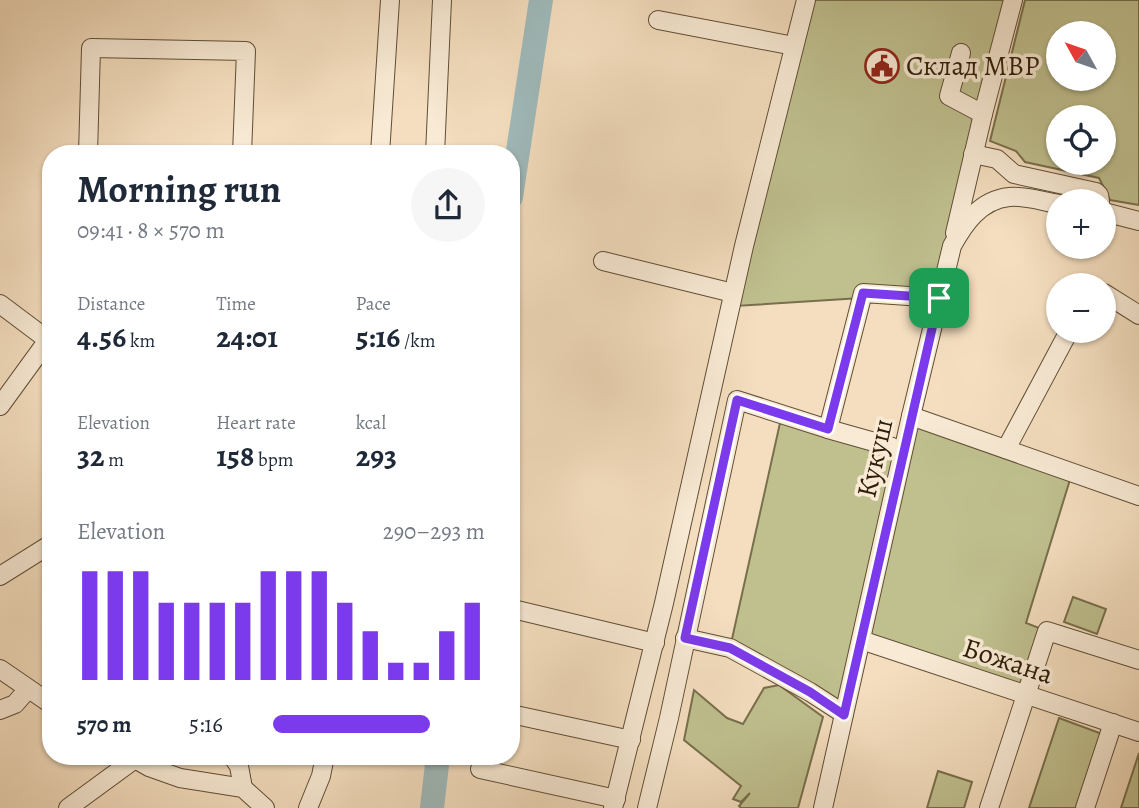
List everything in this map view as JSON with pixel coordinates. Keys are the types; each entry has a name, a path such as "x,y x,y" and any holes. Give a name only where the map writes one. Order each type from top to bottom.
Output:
{"street":[{"path":"381,145 390,0"},
{"path":"435,145 442,0"},
{"path":"480,769 615,803 655,643 733,293 806,0"},
{"path":"952,246 1013,0"},
{"path":"658,20 794,46"},
{"path":"88,145 91,48 246,51 242,145"},
{"path":"961,53 949,96 983,114"},
{"path":"973,154 997,159 1019,175 1082,189"},
{"name":"Кукуш","path":"823,808 952,246 964,224 977,211 992,202 1009,196 1046,202"},
{"path":"1116,215 1139,221"},
{"path":"603,261 733,293"},
{"path":"828,429 863,293 939,298"},
{"path":"1116,301 1139,315"},
{"path":"0,304 42,336"},
{"path":"1006,449 1063,343"},
{"path":"0,406 42,348"},
{"path":"647,808 737,400 892,447"},
{"path":"911,416 1139,496"},
{"path":"0,576 42,550"},
{"path":"520,611 655,643"},
{"path":"989,808 1047,631 1139,660"},
{"path":"685,638 730,648 810,692 844,715"},
{"name":"Божана","path":"861,640 1139,732"},
{"path":"0,669 42,698"},
{"path":"0,710 15,704 28,689"},
{"path":"520,716 631,740"},
{"path":"1085,808 1113,723"},
{"path":"68,808 123,765"},
{"path":"148,765 180,778 243,788 265,808"},
{"path":"238,765 243,788"},
{"path":"308,808 323,765"}],"green space":[{"path":"811,0 1013,0 940,293 735,306"},
{"path":"1025,0 1139,0 1139,205 1116,201 1116,189 1104,189 1099,178 1085,175 1116,175 1116,105 1046,105 1046,167 1025,162 1016,151 990,141"},
{"path":"782,414 903,450 911,416 1072,473 1026,623 1047,631 1026,695 861,640 844,714 730,648"},
{"path":"1073,597 1106,609 1097,634 1064,622"},
{"path":"779,685 823,717 798,808 741,808 739,806 750,793 741,802 733,799 741,786 684,740 694,690 727,718 743,724 764,688"},
{"path":"1059,718 1105,735 1081,808 1029,808"},
{"path":"1139,753 1139,808 1121,808"},
{"path":"938,771 972,782 964,808 927,808"}],"waterway":[{"path":"519,145 541,0"},
{"path":"432,808 437,765"}],"place":[{"name":"Склад МВР","path":"882,66"}],"route":[{"path":"863,293 939,298 844,715 810,692 730,648 685,638 737,400 828,429 863,293"}]}
